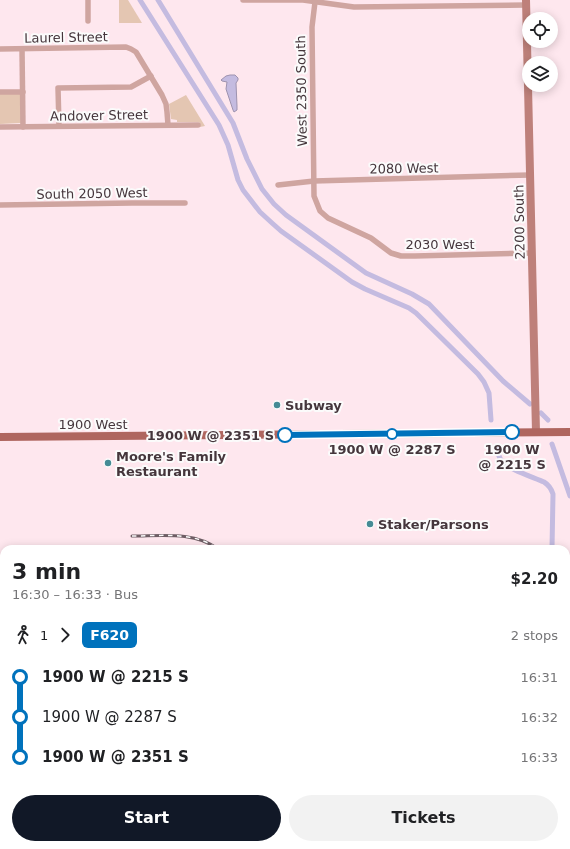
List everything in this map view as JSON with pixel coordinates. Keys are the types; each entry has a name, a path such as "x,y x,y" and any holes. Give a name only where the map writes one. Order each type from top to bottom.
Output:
{"main road":[{"name":"1900 West","path":"0,437 570,432"}],"street":[{"path":"88,0 88,21"},
{"path":"243,0 303,0 354,7 526,6"},
{"name":"West 2350 South","path":"314,181 312,27 315,2"},
{"name":"2200 South","path":"526,6 536,432"},
{"name":"Laurel Street","path":"0,49 126,47 136,52 151,76"},
{"path":"22,49 23,127"},
{"path":"59,126 58,88 131,87 151,76 166,104 168,112 168,125"},
{"path":"0,92 23,92"},
{"name":"Andover Street","path":"0,127 198,124"},
{"name":"2080 West","path":"278,185 314,181 530,175"},
{"name":"2030 West","path":"314,181 314,196 320,212 328,218 371,238 391,253 401,256 532,253"},
{"name":"South 2050 West","path":"0,205 132,203 185,204"}],"shaded area":[{"path":"119,0 128,0 142,23 119,23"},
{"path":"230,75 235,75 238,78 236,83 237,110 234,112 226,89 227,82 221,80"},
{"path":"21,93 21,123 0,124 0,94"},
{"path":"186,95 205,126 200,127 200,123 198,122 177,122 177,120 171,119 169,104"}],"waterway":[{"path":"140,0 219,125 228,145 238,180 243,190 260,212 281,231 352,282 409,308 416,313 478,374 484,382 489,393 491,420"},
{"path":"158,0 233,123 247,159 262,189 274,204 286,215 366,273 412,294 429,304 503,381 530,404"},
{"path":"541,413 548,420"},
{"path":"552,444 570,496"},
{"path":"497,448 499,457 509,467 544,482 551,488 553,494 552,545"}],"railway":[{"path":"132,536 166,535 188,537 199,539 212,545"}],"bus line":[{"name":"F620","path":"285,435 512,432"}],"place":[{"name":"Subway","path":"277,405"},
{"name":"1900 W @ 2215 S","path":"512,432"},
{"name":"1900 W @ 2287 S","path":"392,434"},
{"name":"1900 W @ 2351 S","path":"285,435"},
{"name":"Moore's Family Restaurant","path":"108,463"},
{"name":"Staker/Parsons","path":"370,524"}]}
